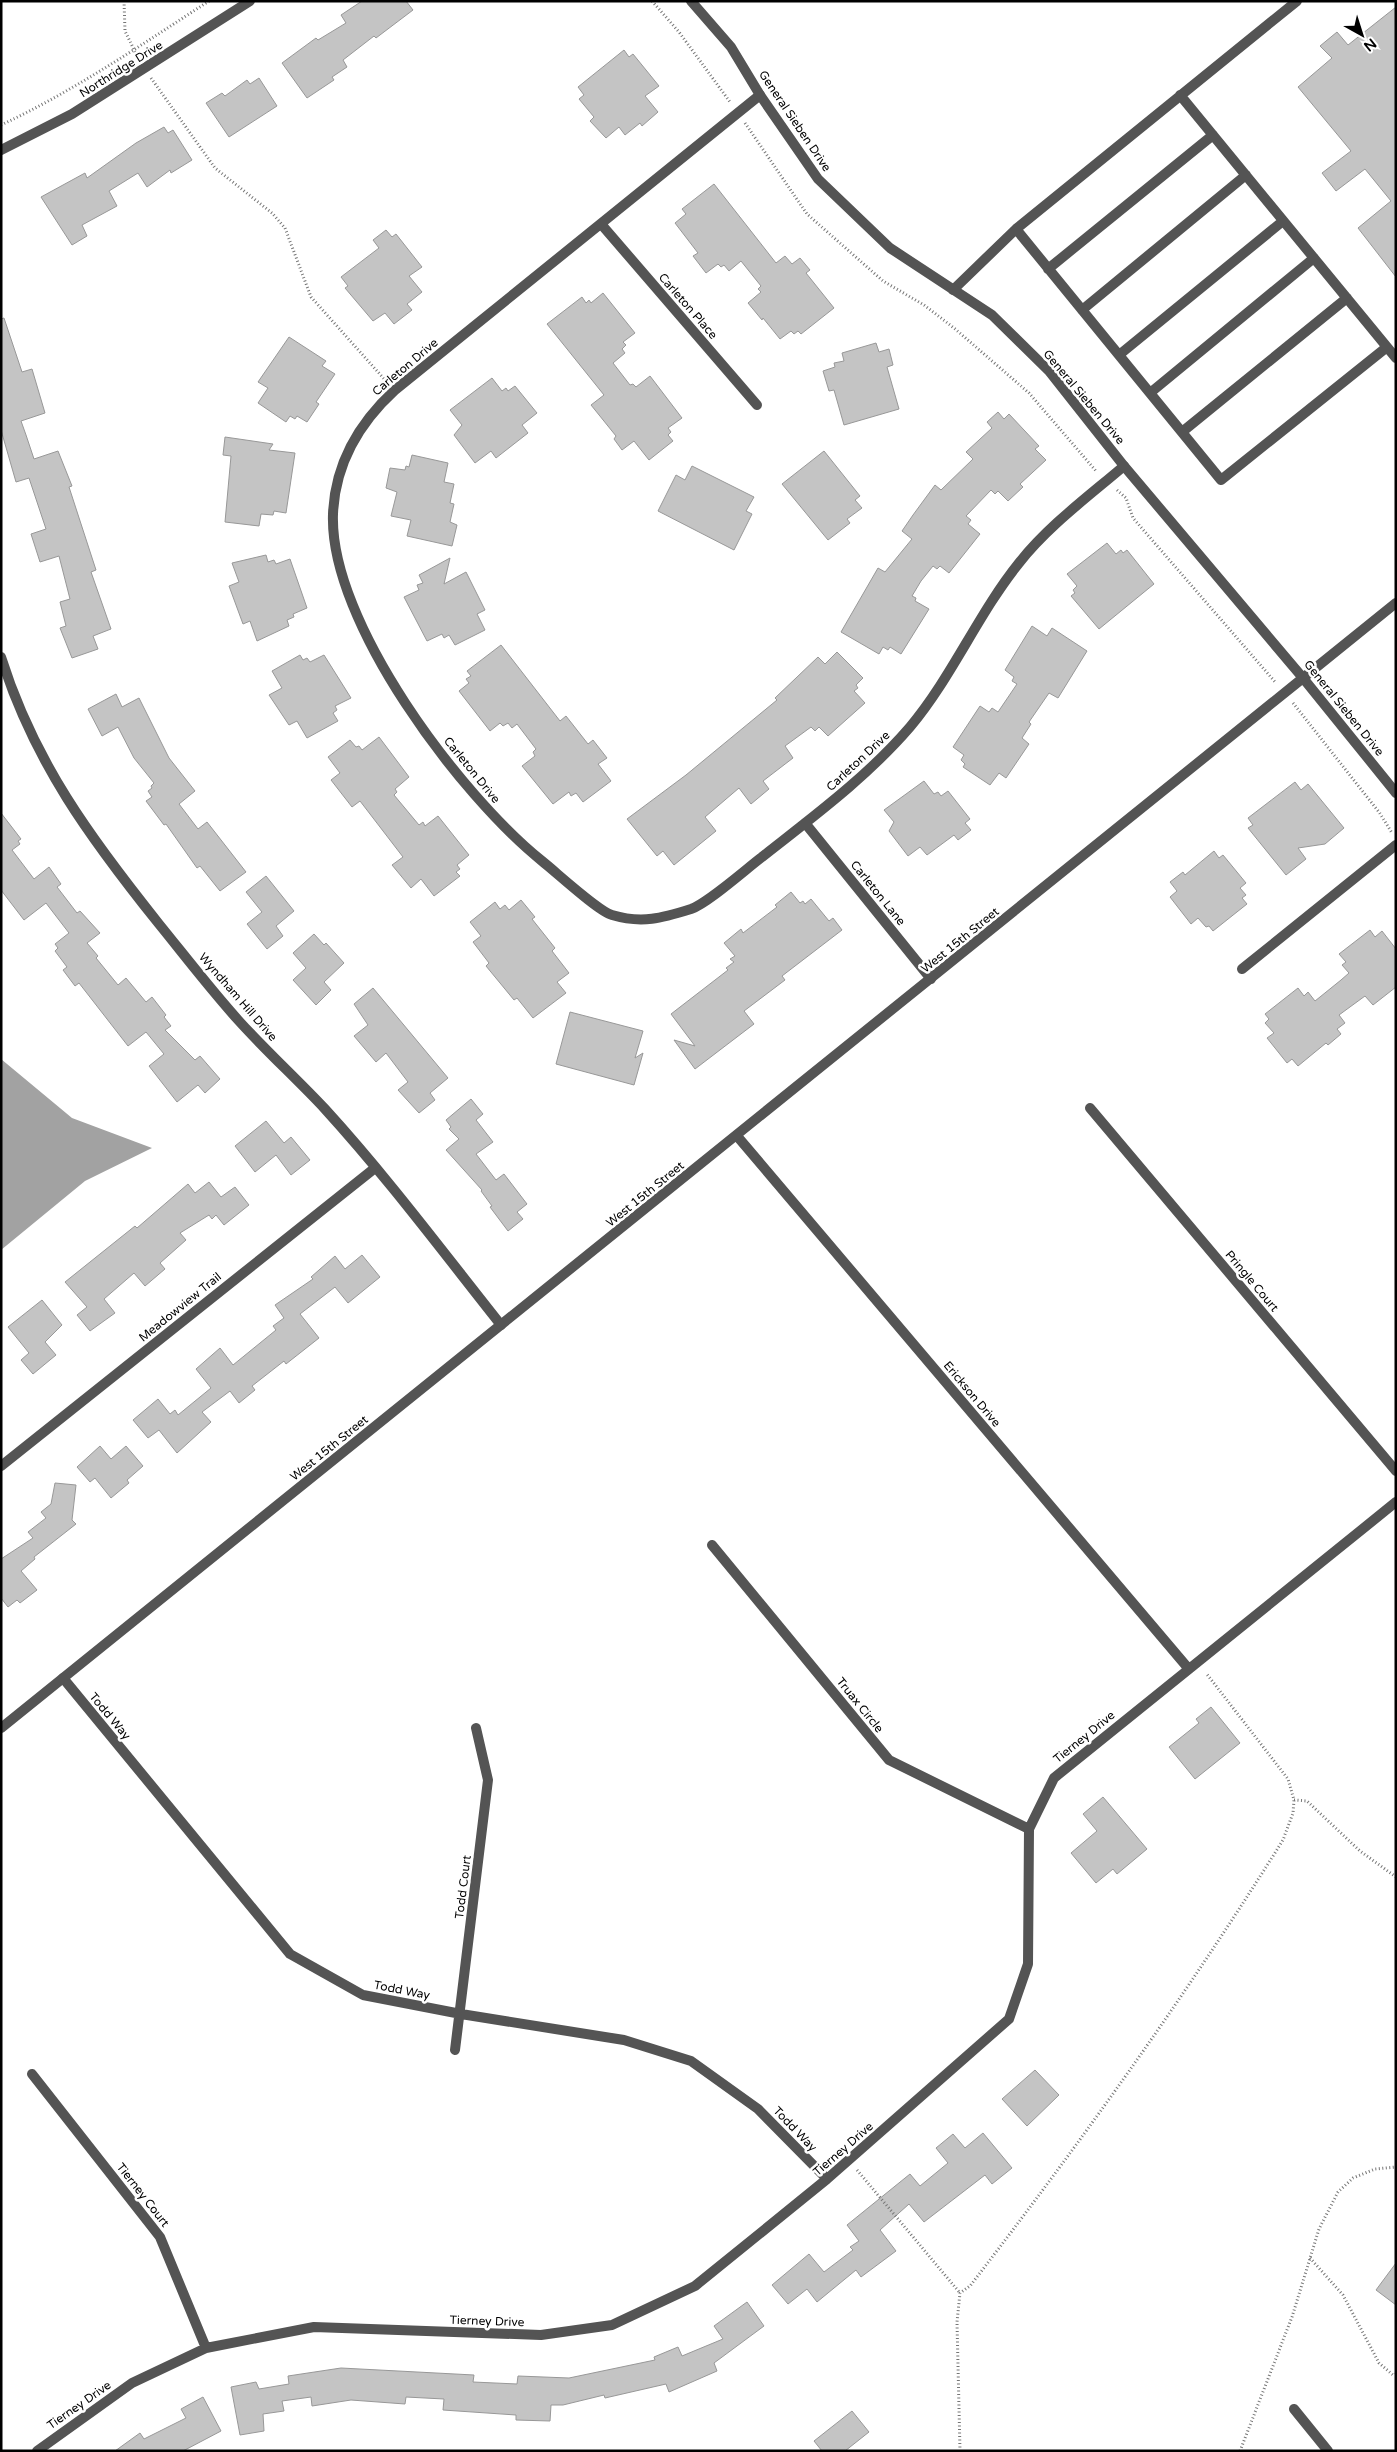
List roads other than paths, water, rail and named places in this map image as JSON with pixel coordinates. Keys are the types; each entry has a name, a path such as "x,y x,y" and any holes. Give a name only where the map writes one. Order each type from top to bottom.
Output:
{"street":[{"name":"Northridge Drive","path":"1,150 72,114 250,1"},
{"name":"General Sieben Drive","path":"691,1 732,47 760,95 818,179 890,248 992,315 1049,371 1124,466 1304,678 1396,792"},
{"path":"953,290 1016,229 1297,1"},
{"name":"Carleton Drive","path":"760,95 395,390 371,413 356,435 340,472 333,514 340,563 368,638 395,688 454,768 492,815 524,846 608,914 647,921 696,908 806,823 870,769 913,724 1020,560 1124,466"},
{"path":"1180,95 1396,358"},
{"path":"1048,268 1213,135"},
{"path":"1082,310 1246,175"},
{"path":"1119,355 1283,221"},
{"name":"Carleton Place","path":"601,224 757,405"},
{"path":"1016,229 1221,480 1387,347"},
{"path":"1150,393 1314,258"},
{"path":"1182,432 1347,298"},
{"name":"West 15th Street","path":"1,1728 1396,603"},
{"name":"Wyndham Hill Drive","path":"1,657 45,762 61,791 100,849 240,1022 325,1109 501,1324"},
{"name":"Carleton Lane","path":"806,823 931,979"},
{"path":"1242,969 1396,845"},
{"name":"Pringle Court","path":"1090,1108 1396,1471"},
{"name":"Erickson Drive","path":"737,1136 1188,1668"},
{"name":"Meadowview Trail","path":"1,1466 375,1168"},
{"name":"Tierney Drive","path":"37,2451 132,2383 206,2348 314,2328 541,2335 612,2325 695,2286 827,2180 1010,2019 1028,1964 1029,1829 1054,1778 1196,1661 1396,1502"},
{"name":"Truax Circle","path":"712,1545 889,1760 1029,1829"},
{"name":"Todd Way","path":"63,1678 290,1954 363,1995 461,2014 624,2040 691,2062 758,2109 827,2180"},
{"name":"Todd Court","path":"455,2050 461,2014 488,1780 476,1728"},
{"name":"Tierney Court","path":"32,2074 160,2237 206,2348"},
{"path":"1294,2409 1328,2451"}]}
